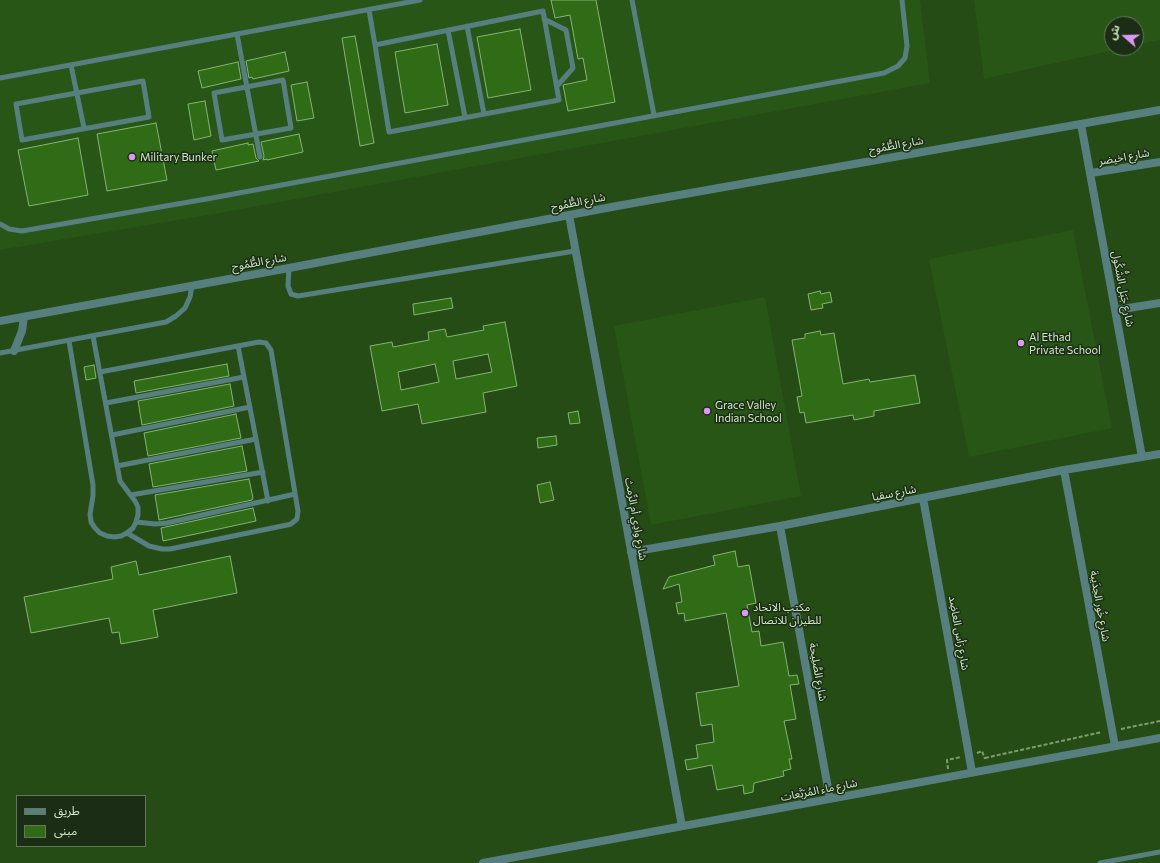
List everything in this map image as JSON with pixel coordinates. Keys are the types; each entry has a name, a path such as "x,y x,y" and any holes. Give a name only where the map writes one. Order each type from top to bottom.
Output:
{"street":[{"name":"شارع الطُّمُوح","path":"0,321 569,215 1022,133 1160,110"},
{"name":"شارع جَبَل الشُّكُول","path":"1081,124 1142,457"},
{"name":"شارع اخيضر","path":"1091,173 1160,162"},
{"name":"شارع وادِي أم الرِّمث","path":"569,215 682,826"},
{"path":"1116,310 1160,303"},
{"path":"14,350 22,331 24,317"},
{"name":"شارع سقيا","path":"631,552 780,526 1064,470 1160,454"},
{"name":"شارع خُور الحِدَيبة","path":"1064,470 1115,746"},
{"name":"شارع رَأس العاضِد","path":"923,498 972,772"},
{"name":"شارع الصَّلِيحة","path":"780,526 830,799"},
{"name":"شارع ماء المُرَبَّعات","path":"482,863 1160,738"}],"lane":[{"path":"0,78 420,0"},
{"path":"632,0 654,115"},
{"path":"0,224 9,229 22,231 212,198 884,73 898,66 905,58 907,46 902,0"},
{"path":"369,10 374,45 389,132 559,100 543,11 374,45"},
{"path":"544,19 566,30 572,60 573,68 557,86"},
{"path":"466,26 484,114"},
{"path":"448,30 466,117"},
{"path":"237,34 260,157"},
{"path":"71,65 84,128"},
{"path":"283,80 291,128 222,140 214,93 247,87 283,80"},
{"path":"143,81 149,117 22,140 16,104 77,93 143,81"},
{"path":"289,268 288,286 291,294 298,296 575,251"},
{"path":"0,353 166,322 176,316 184,308 190,297 192,285"},
{"path":"69,341 93,485 90,514 91,522 100,533 114,537 121,536 133,528 138,515 138,507 120,481 93,336"},
{"path":"100,372 263,342 270,348 295,494 298,515 294,522 287,525 170,549 149,546 127,533"},
{"path":"238,346 268,501"},
{"path":"106,402 244,377"},
{"path":"112,435 250,406"},
{"path":"117,466 256,439"},
{"path":"130,495 263,472"},
{"path":"136,522 155,524 167,523 295,494"},
{"path":"1100,863 1160,852"}],"path":[{"path":"985,758 1093,733 1160,721"}],"shaded area":[{"path":"0,0 920,0 930,83 214,214 0,250"},
{"path":"974,0 1160,0 1160,40 1144,43 1144,16 1104,16 1104,52 984,79"},
{"name":"Al Ethad Private School","path":"1073,230 1112,428 969,457 929,259"},
{"name":"Grace Valley Indian School","path":"765,297 801,496 651,525 614,326"}],"building":[{"path":"551,0 596,0 615,102 568,111 563,85 587,80 583,58 578,59 570,15 555,18"},
{"path":"520,29 531,90 488,98 477,37"},
{"path":"355,36 374,143 360,146 342,38"},
{"path":"437,44 448,105 405,113 395,52"},
{"path":"285,52 289,71 253,79 252,77 249,78 246,61"},
{"path":"238,62 241,79 202,88 198,71"},
{"path":"307,82 314,118 297,121 291,85"},
{"path":"205,101 211,136 194,140 188,104"},
{"name":"Military Bunker","path":"156,123 167,180 107,191 97,134"},
{"path":"299,134 303,152 263,160 264,156 261,142"},
{"path":"78,138 88,195 29,206 18,150"},
{"path":"248,143 248,145 253,144 256,158 259,161 216,170 212,151"},
{"path":"820,291 821,294 830,292 832,302 822,304 823,308 811,310 808,294"},
{"path":"451,298 453,308 414,315 413,304"},
{"path":"505,322 517,386 483,393 486,412 422,424 418,404 382,411 370,346 392,342 393,347 429,340 428,332 445,329 447,337 484,330 483,326","holes":["488,354 492,372 456,379 453,361","435,364 439,382 401,390 398,372"]},
{"path":"820,331 821,335 834,333 843,384 869,379 870,382 915,375 920,403 874,411 874,416 854,420 853,415 806,423 804,412 800,413 797,397 802,396 792,340 805,338 805,334"},
{"path":"227,364 229,376 136,393 134,381"},
{"path":"94,365 96,378 86,380 84,367"},
{"path":"230,384 234,406 142,425 138,401"},
{"path":"578,411 580,423 570,424 568,413"},
{"path":"236,414 241,438 148,456 144,433"},
{"path":"556,436 557,445 538,448 537,438"},
{"path":"242,446 247,471 153,487 149,464"},
{"path":"249,479 253,498 252,500 159,520 155,495"},
{"path":"550,482 554,500 540,503 537,485"},
{"path":"253,508 256,521 163,541 161,528"},
{"path":"735,551 738,567 749,565 756,603 747,605 752,632 759,631 761,646 783,642 789,676 797,675 799,684 790,685 796,719 784,721 792,759 789,759 791,769 783,771 784,776 754,783 753,792 744,794 743,785 717,790 712,765 687,770 685,760 698,758 696,745 714,742 712,724 701,726 696,693 739,686 726,613 685,621 684,613 678,614 676,603 682,602 679,584 663,589 669,577 715,565 713,556"},
{"path":"230,556 237,593 153,610 158,637 121,644 119,632 112,633 109,618 31,633 24,597 113,579 111,567 136,561 139,575"}],"place":[{"name":"Military Bunker","path":"132,157"},
{"name":"Al Ethad Private School","path":"1021,343"},
{"name":"Grace Valley Indian School","path":"707,411"},
{"name":"مكتب الاتحاد للطيران للاتصال","path":"745,613"}]}
